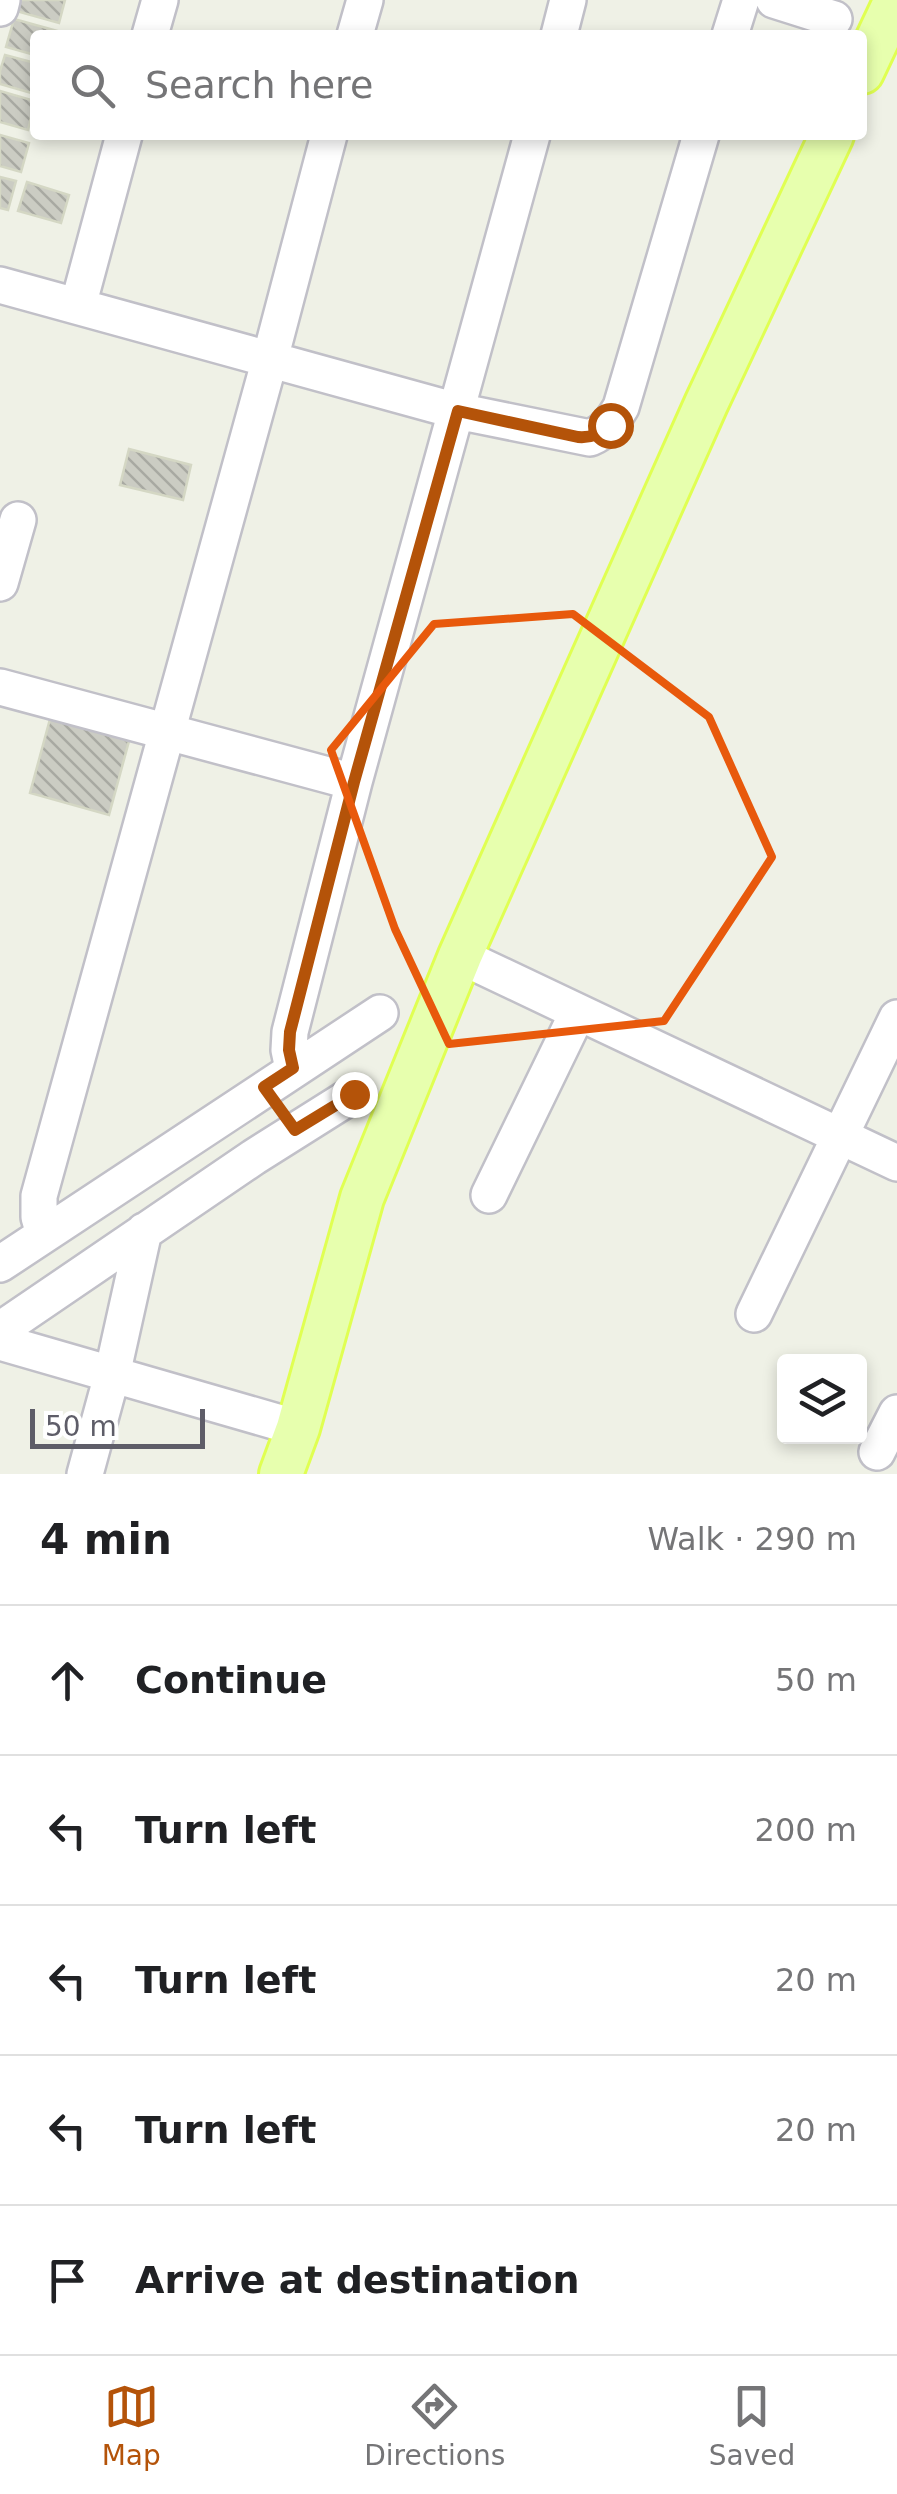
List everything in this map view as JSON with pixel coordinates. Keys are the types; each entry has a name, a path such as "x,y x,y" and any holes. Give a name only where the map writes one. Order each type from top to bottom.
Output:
{"main road":[{"path":"281,1474 298,1428 362,1198 460,956 698,422 830,140"}],"lane":[{"path":"0,8 2,0"},
{"path":"151,30 160,0"},
{"path":"356,30 364,0"},
{"path":"560,30 568,0"},
{"path":"731,30 740,0"},
{"path":"774,0 834,19"},
{"path":"78,306 123,140"},
{"path":"44,1234 39,1196 328,140"},
{"path":"295,1130 279,1078 354,782 531,140"},
{"path":"0,285 458,411 590,438 610,425 622,407 700,140"},
{"path":"0,583 18,520"},
{"path":"0,687 354,782"},
{"path":"460,956 897,1164"},
{"path":"489,1195 578,1012"},
{"path":"0,1264 380,1013"},
{"path":"754,1314 897,1018"},
{"path":"0,1330 354,1094"},
{"path":"222,1115 254,1158"},
{"path":"84,1474 112,1375 144,1232"},
{"path":"0,1342 298,1428"},
{"path":"877,1452 897,1412"}],"highlighted area":[{"path":"573,614 709,717 772,857 664,1021 449,1044 395,929 331,750 434,624"}],"building":[{"path":"19,0 65,0 59,23 16,11"},
{"path":"14,19 53,30 30,30 30,54 6,47"},
{"path":"5,55 30,62 30,93 0,84"},
{"path":"0,91 30,100 28,130 0,122"},
{"path":"0,135 29,143 21,172 0,166"},
{"path":"0,177 16,181 8,210 0,208"},
{"path":"27,182 69,195 61,223 18,211"},
{"path":"129,449 191,465 183,500 120,485"},
{"path":"50,719 129,741 109,815 30,793"}],"route":[{"path":"354,1094 295,1130 264,1087 293,1068 290,1032 354,782 458,411 578,437 590,438 610,425"}]}
